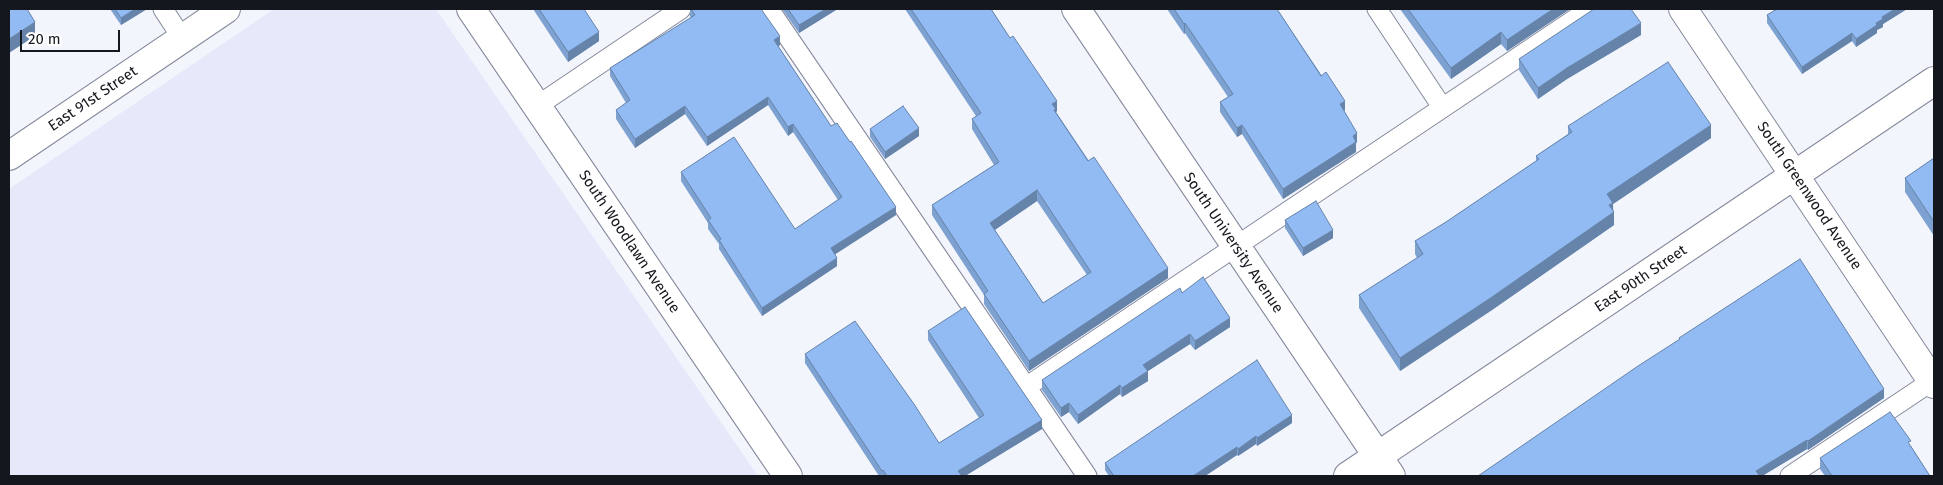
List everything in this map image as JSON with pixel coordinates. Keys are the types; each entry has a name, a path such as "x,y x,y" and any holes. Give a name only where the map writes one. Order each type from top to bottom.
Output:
{"street":[{"name":"East 91st Street","path":"9,156 226,9"},
{"name":"South Woodlawn Avenue","path":"471,9 788,476"},
{"name":"South University Avenue","path":"1076,9 1384,466"},
{"name":"South Greenwood Avenue","path":"1683,9 1933,382"},
{"name":"East 90th Street","path":"1348,476 1384,466 1795,175 1934,80"}],"lane":[{"path":"163,9 182,38"},
{"path":"537,106 681,9"},
{"path":"769,9 1087,476"},
{"path":"1377,9 1442,107"},
{"path":"1026,387 1590,9"},
{"path":"1790,476 1933,382"}],"shaded area":[{"path":"274,9 436,9 758,476 9,476 9,189"}],"building":[{"path":"9,9 27,9 35,22 9,39"},
{"path":"115,9 135,9 121,18"},
{"path":"539,9 584,9 599,32 568,52"},
{"path":"691,9 761,9 780,36 774,40 831,126 837,123 896,207 831,248 837,258 762,308 719,240 721,239 708,220 711,218 681,172 734,137 795,229 842,197 793,124 788,127 768,97 707,137 685,106 635,139 616,110 630,100 610,68 695,15"},
{"path":"788,9 826,9 799,25"},
{"path":"911,9 991,9 1010,38 1013,36 1057,101 1052,104 1056,109 1054,110 1088,161 1094,157 1168,268 1029,361 984,294 988,291 932,205 999,162 972,119 981,113","holes":["1037,190 1091,272 1043,303 990,223"]},
{"path":"1174,9 1277,9 1321,76 1326,72 1345,101 1340,104 1357,133 1353,136 1356,142 1283,189 1242,125 1237,128 1220,102 1233,94"},
{"path":"1408,9 1553,9 1507,40 1501,32 1451,68"},
{"path":"1594,9 1631,9 1641,23 1538,88 1519,59"},
{"path":"1777,9 1895,9 1882,17 1883,19 1876,23 1877,25 1856,39 1852,33 1802,67 1767,15"},
{"path":"1668,62 1711,125 1607,194 1613,203 1609,205 1614,212 1400,358 1359,295 1423,254 1415,241 1539,159 1536,156 1572,132 1568,126"},
{"path":"903,106 919,128 885,152 870,129"},
{"path":"1934,158 1934,222 1905,178"},
{"path":"1316,201 1333,230 1303,248 1285,220"},
{"path":"1800,259 1884,389 1808,441 1756,471 1760,476 1478,476 1679,338"},
{"path":"1203,277 1230,318 1195,341 1190,334 1143,365 1148,371 1122,388 1120,385 1078,415 1069,403 1061,408 1042,380 1180,288 1182,293"},
{"path":"965,307 1042,420 958,471 962,476 887,476 805,354 855,321 914,404 939,443 984,415 928,331"},
{"path":"1257,360 1292,415 1257,438 1256,436 1238,449 1237,447 1193,476 1114,476 1105,463"},
{"path":"1890,412 1911,441 1908,442 1930,476 1832,476 1820,458"}]}
